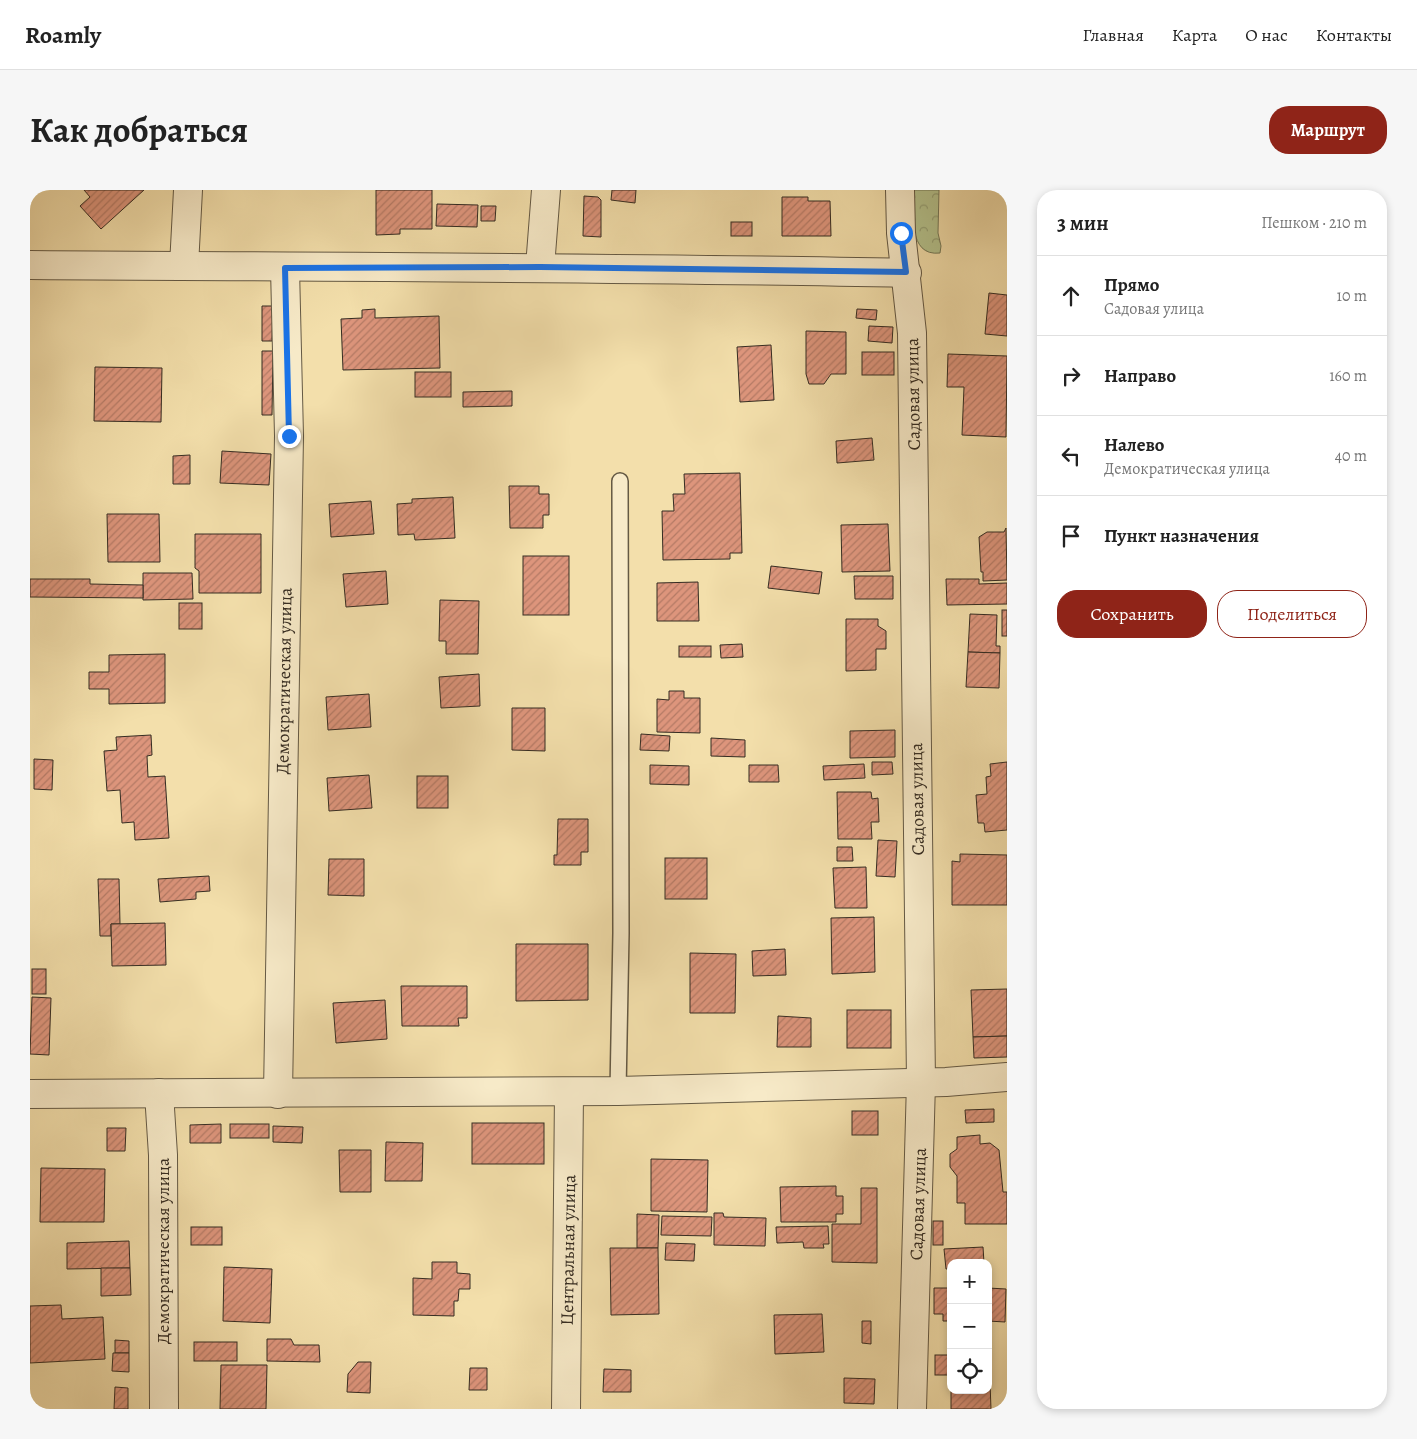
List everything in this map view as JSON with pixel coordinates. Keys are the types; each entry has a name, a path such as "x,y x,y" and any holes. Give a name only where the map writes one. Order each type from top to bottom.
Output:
{"street":[{"path":"184,266 188,190"},
{"path":"540,267 546,190"},
{"name":"Садовая улица","path":"900,190 899,212 912,334 921,1082 912,1409"},
{"path":"30,265 285,268 540,267 906,272"},
{"name":"Демократическая улица","path":"278,1094 289,436 285,268"},
{"path":"30,1094 569,1092 921,1082 1007,1077"},
{"name":"Центральная улица","path":"566,1409 569,1092"},
{"name":"Демократическая улица","path":"159,1094 163,1155 164,1409"}],"lane":[{"path":"618,1091 621,933 620,481"}],"green space":[{"path":"913,190 939,190 938,233 941,246 940,253 929,252 922,248 917,240 913,220"}],"building":[{"path":"84,190 144,190 101,229 80,206 90,197"},
{"path":"376,190 432,190 432,229 400,229 400,234 376,235"},
{"path":"612,190 636,190 635,203 611,200"},
{"path":"584,196 598,197 601,200 601,237 583,236"},
{"path":"782,197 808,197 808,201 830,201 831,236 782,236"},
{"path":"437,204 478,205 477,227 436,226"},
{"path":"481,206 496,206 495,221 481,221"},
{"path":"731,222 752,222 752,236 731,236"},
{"path":"989,293 1007,295 1007,336 985,334"},
{"path":"262,306 273,306 272,341 262,341"},
{"path":"375,309 375,318 439,316 440,368 343,370 341,319 362,318 362,310"},
{"path":"857,309 877,310 876,320 856,318"},
{"path":"869,326 893,327 892,343 868,341"},
{"path":"806,331 846,332 846,374 831,374 824,384 809,384 806,374"},
{"path":"771,345 774,400 740,402 737,347"},
{"path":"262,351 273,351 272,415 262,415"},
{"path":"862,352 894,352 894,375 862,375"},
{"path":"948,354 1007,356 1006,437 962,435 964,387 947,387"},
{"path":"95,367 162,368 161,422 94,421"},
{"path":"415,372 451,372 451,397 415,397"},
{"path":"512,391 512,406 463,407 463,392"},
{"path":"872,438 874,460 837,463 836,441"},
{"path":"222,451 271,454 269,485 220,483"},
{"path":"190,455 190,484 173,484 173,456"},
{"path":"740,473 742,553 730,553 730,559 663,560 662,511 674,511 673,494 685,494 684,474"},
{"path":"509,486 539,486 539,494 549,494 549,515 543,515 543,528 510,528"},
{"path":"453,497 455,538 415,540 414,534 398,535 397,504 412,503 412,499"},
{"path":"371,501 374,534 331,537 329,504"},
{"path":"107,514 159,514 160,562 108,562"},
{"path":"888,524 890,571 842,572 841,525"},
{"path":"1006,528 1007,580 983,581 979,537 987,532 1004,532"},
{"path":"195,534 261,534 261,593 199,593 199,571 195,568"},
{"path":"523,556 569,556 569,615 523,615"},
{"path":"771,566 822,572 819,594 768,588"},
{"path":"386,571 388,604 346,607 343,574"},
{"path":"143,573 192,573 193,599 143,600"},
{"path":"854,576 893,576 893,599 855,599"},
{"path":"30,579 90,579 90,584 143,585 143,598 30,597"},
{"path":"946,579 979,579 979,584 1007,583 1007,604 947,605"},
{"path":"698,582 699,621 657,621 657,583"},
{"path":"440,600 479,601 478,654 446,654 446,641 439,641"},
{"path":"179,603 202,603 202,629 179,629"},
{"path":"1002,610 1007,610 1007,636 1002,636"},
{"path":"970,614 997,615 996,646 1000,646 1000,653 968,652"},
{"path":"846,619 878,619 878,626 886,631 886,649 876,649 876,670 846,671"},
{"path":"742,644 743,657 721,658 720,645"},
{"path":"679,646 711,646 711,657 679,657"},
{"path":"968,652 1000,653 999,688 966,687"},
{"path":"165,654 165,703 109,704 109,689 89,689 89,672 109,672 109,655"},
{"path":"479,674 480,706 441,708 439,677"},
{"path":"669,691 684,691 684,698 700,698 700,733 657,732 657,699 669,700"},
{"path":"369,694 371,727 328,730 326,697"},
{"path":"512,708 545,708 545,751 512,750"},
{"path":"895,730 895,757 850,758 850,731"},
{"path":"641,734 670,736 669,751 640,750"},
{"path":"151,735 152,755 147,756 148,777 165,776 169,838 135,840 134,822 122,823 120,790 107,791 104,751 117,750 116,737"},
{"path":"711,738 745,740 745,757 711,756"},
{"path":"34,759 53,760 52,790 34,789"},
{"path":"872,762 892,762 893,774 872,775"},
{"path":"1007,762 1007,830 985,832 984,823 978,823 976,795 987,794 986,777 991,776 990,764"},
{"path":"864,764 865,778 824,780 823,766"},
{"path":"650,765 689,766 689,785 650,784"},
{"path":"749,765 778,765 779,782 749,782"},
{"path":"369,775 372,808 329,811 327,778"},
{"path":"417,776 448,776 448,808 417,808"},
{"path":"837,792 871,792 872,799 878,798 879,822 871,822 872,839 838,839"},
{"path":"558,819 588,819 588,852 581,852 581,865 554,865 554,855 557,855"},
{"path":"878,840 897,841 895,877 876,876"},
{"path":"837,847 852,847 853,861 837,861"},
{"path":"960,854 1007,855 1007,905 952,905 952,861 960,862"},
{"path":"665,858 707,858 707,899 665,899"},
{"path":"329,859 364,859 364,896 328,895"},
{"path":"866,867 867,908 835,908 833,868"},
{"path":"209,876 210,891 196,892 196,899 160,902 158,879"},
{"path":"98,879 119,879 120,924 111,924 111,936 100,936"},
{"path":"874,917 875,972 832,974 831,918"},
{"path":"165,923 166,965 112,966 111,924"},
{"path":"516,944 588,944 588,1000 516,1001"},
{"path":"785,949 786,975 753,976 752,951"},
{"path":"690,953 736,954 735,1013 690,1013"},
{"path":"32,969 46,969 46,994 32,994"},
{"path":"401,986 467,986 467,1018 458,1018 459,1026 402,1026"},
{"path":"1007,989 1007,1036 973,1037 971,990"},
{"path":"32,997 51,998 49,1055 30,1054"},
{"path":"385,1000 387,1039 336,1043 333,1003"},
{"path":"847,1010 891,1010 891,1048 847,1048"},
{"path":"778,1016 811,1018 811,1047 777,1047"},
{"path":"1007,1036 1007,1057 974,1058 973,1037"},
{"path":"994,1109 994,1122 966,1123 965,1110"},
{"path":"852,1111 878,1111 878,1135 852,1135"},
{"path":"472,1123 544,1123 544,1164 472,1164"},
{"path":"221,1124 221,1143 190,1143 190,1125"},
{"path":"230,1124 269,1124 269,1138 230,1138"},
{"path":"273,1126 303,1127 302,1143 273,1142"},
{"path":"107,1128 126,1128 125,1151 107,1151"},
{"path":"980,1135 980,1144 990,1143 999,1150 1003,1192 1007,1192 1007,1224 965,1224 965,1203 957,1203 957,1176 950,1167 950,1154 957,1149 957,1137"},
{"path":"386,1142 423,1143 422,1181 385,1181"},
{"path":"339,1150 371,1150 371,1192 340,1192"},
{"path":"651,1159 708,1160 707,1212 651,1211"},
{"path":"41,1168 105,1169 104,1222 40,1222"},
{"path":"836,1186 836,1196 843,1196 843,1214 836,1214 836,1222 781,1222 780,1187"},
{"path":"861,1188 877,1188 877,1263 832,1262 832,1224 861,1224"},
{"path":"714,1213 723,1213 724,1217 766,1218 765,1246 714,1245"},
{"path":"637,1214 659,1215 658,1248 637,1248"},
{"path":"662,1216 712,1217 711,1236 661,1235"},
{"path":"933,1221 943,1221 943,1245 933,1245"},
{"path":"828,1226 829,1244 823,1244 824,1248 804,1248 803,1242 777,1243 776,1227"},
{"path":"191,1227 222,1227 222,1245 191,1245"},
{"path":"129,1241 130,1268 67,1269 67,1243"},
{"path":"666,1243 695,1244 694,1261 665,1260"},
{"path":"983,1247 984,1259 947,1259 946,1269 944,1249"},
{"path":"610,1248 658,1248 659,1314 611,1315"},
{"path":"432,1262 457,1262 457,1273 470,1274 470,1289 459,1289 458,1301 454,1301 454,1316 413,1315 413,1278 432,1279"},
{"path":"224,1267 272,1269 270,1323 223,1321"},
{"path":"101,1268 130,1268 131,1295 101,1296"},
{"path":"934,1288 947,1288 947,1321 943,1321 943,1314 934,1314"},
{"path":"992,1288 1006,1289 1005,1322 992,1321"},
{"path":"61,1305 62,1319 103,1317 105,1359 30,1363 30,1306"},
{"path":"822,1314 824,1352 775,1354 774,1315"},
{"path":"862,1321 871,1321 871,1344 862,1343"},
{"path":"267,1339 291,1339 294,1345 319,1345 320,1362 267,1361"},
{"path":"115,1340 129,1341 129,1353 115,1353"},
{"path":"194,1342 237,1342 237,1361 194,1361"},
{"path":"113,1353 129,1353 129,1372 112,1371"},
{"path":"935,1355 947,1355 947,1375 935,1375"},
{"path":"358,1362 371,1362 370,1393 347,1392 348,1374"},
{"path":"221,1365 267,1365 266,1409 220,1409"},
{"path":"470,1368 487,1368 487,1390 469,1390"},
{"path":"604,1369 631,1370 631,1392 603,1392"},
{"path":"844,1378 875,1379 874,1404 844,1403"},
{"path":"115,1387 128,1388 128,1409 114,1409"},
{"path":"951,1394 990,1394 991,1409 951,1409"}],"route":[{"path":"289,436 285,268 540,267 869,273 906,272 901,233"}]}
